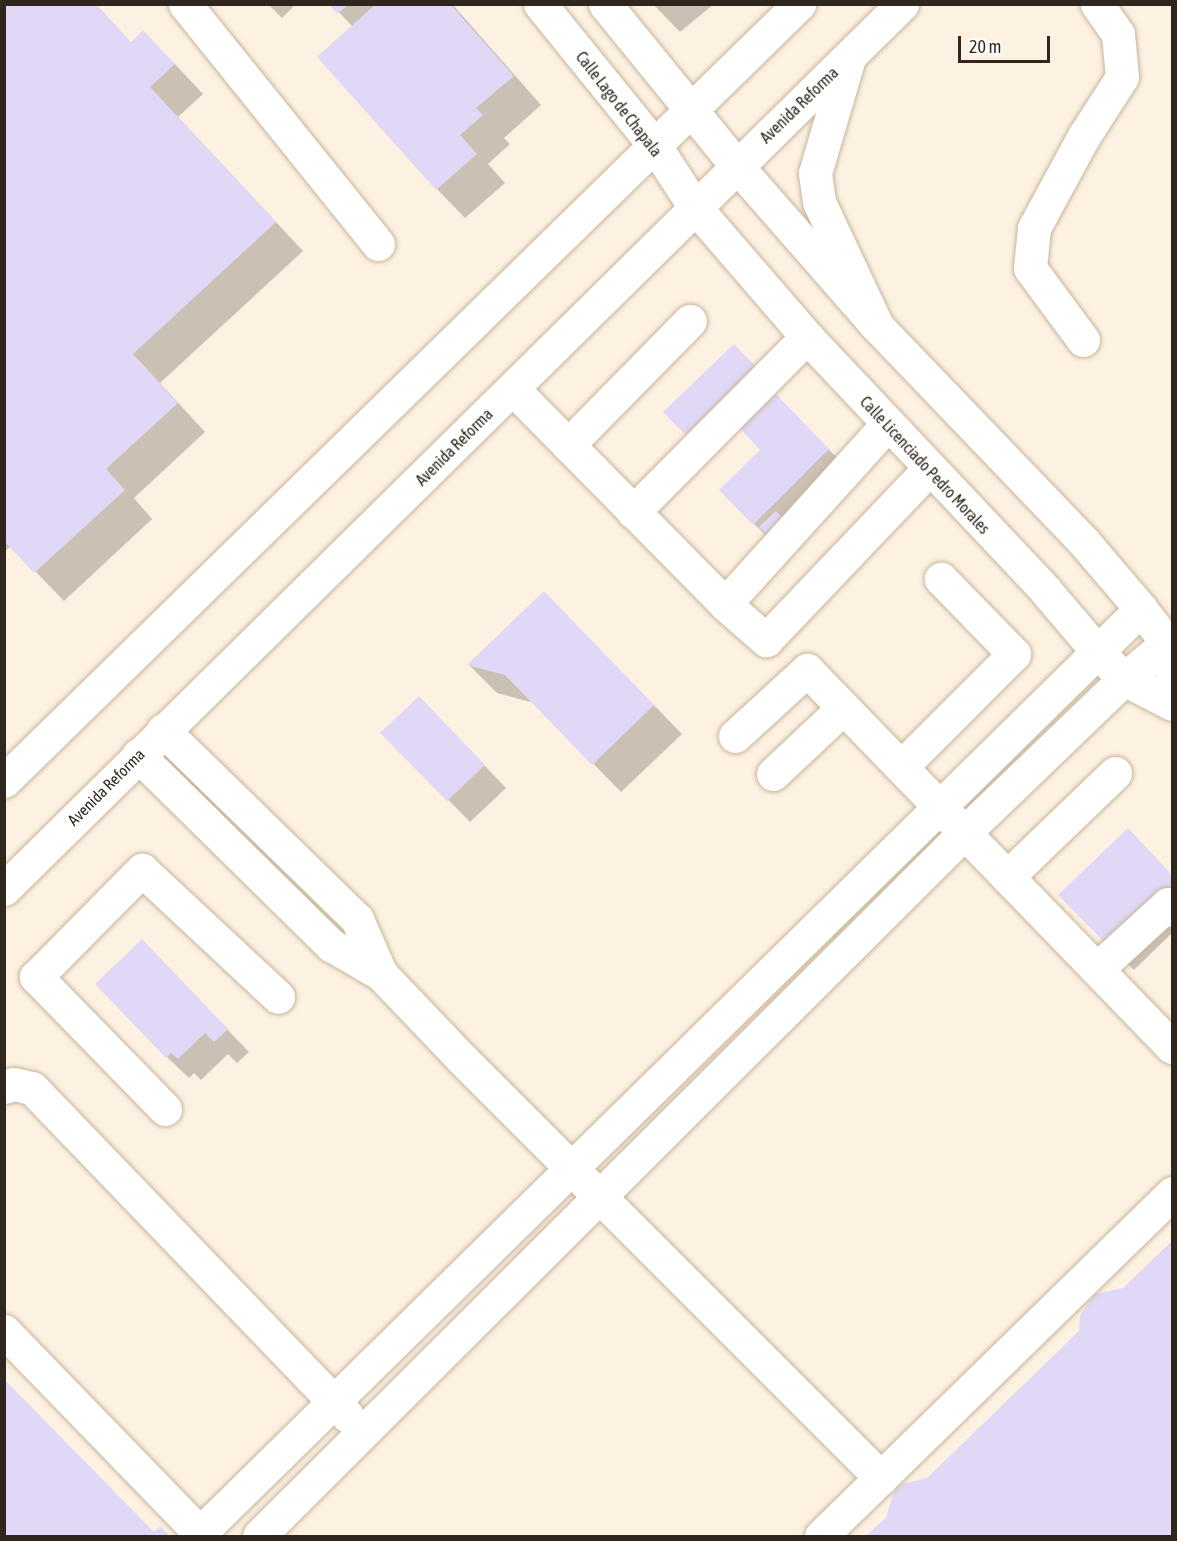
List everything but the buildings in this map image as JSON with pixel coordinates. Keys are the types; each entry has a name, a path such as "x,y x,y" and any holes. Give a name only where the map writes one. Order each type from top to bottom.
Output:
{"main road":[{"path":"185,4 378,244"},
{"name":"Calle Lago de Chapala","path":"540,4 655,146 694,206"},
{"path":"605,4 736,165 877,326 1083,542 1141,609 1167,643 1173,678"},
{"path":"4,781 799,4"},
{"name":"Avenida Reforma","path":"4,889 163,730 513,389 694,206 902,4"},
{"path":"1083,339 1030,268 1034,228 1084,136 1122,77 1118,34 1097,4"},
{"path":"850,56 815,173 819,202 877,326"},
{"name":"Calle Licenciado Pedro Morales","path":"694,206 887,426 1045,590 1096,650 1124,679 1173,704"},
{"path":"568,445 690,321"},
{"path":"633,512 807,337"},
{"path":"513,389 725,604 766,640 929,469"},
{"path":"725,604 887,426"},
{"path":"901,767 1014,654 941,579"},
{"path":"4,1331 202,1535 569,1169 1096,650 1141,609"},
{"path":"258,1536 599,1199 964,833 1124,679 1167,643"},
{"path":"735,736 807,670 1173,1047"},
{"path":"773,774 843,708"},
{"path":"163,730 357,919 381,974"},
{"path":"138,755 331,945 381,974 569,1169 881,1478"},
{"path":"1007,877 1115,773"},
{"path":"165,1109 36,977 142,870 278,998"},
{"path":"1097,969 1168,904 1173,910"},
{"path":"4,1088 14,1084 32,1088 364,1432"},
{"path":"821,1536 1173,1193"}]}
